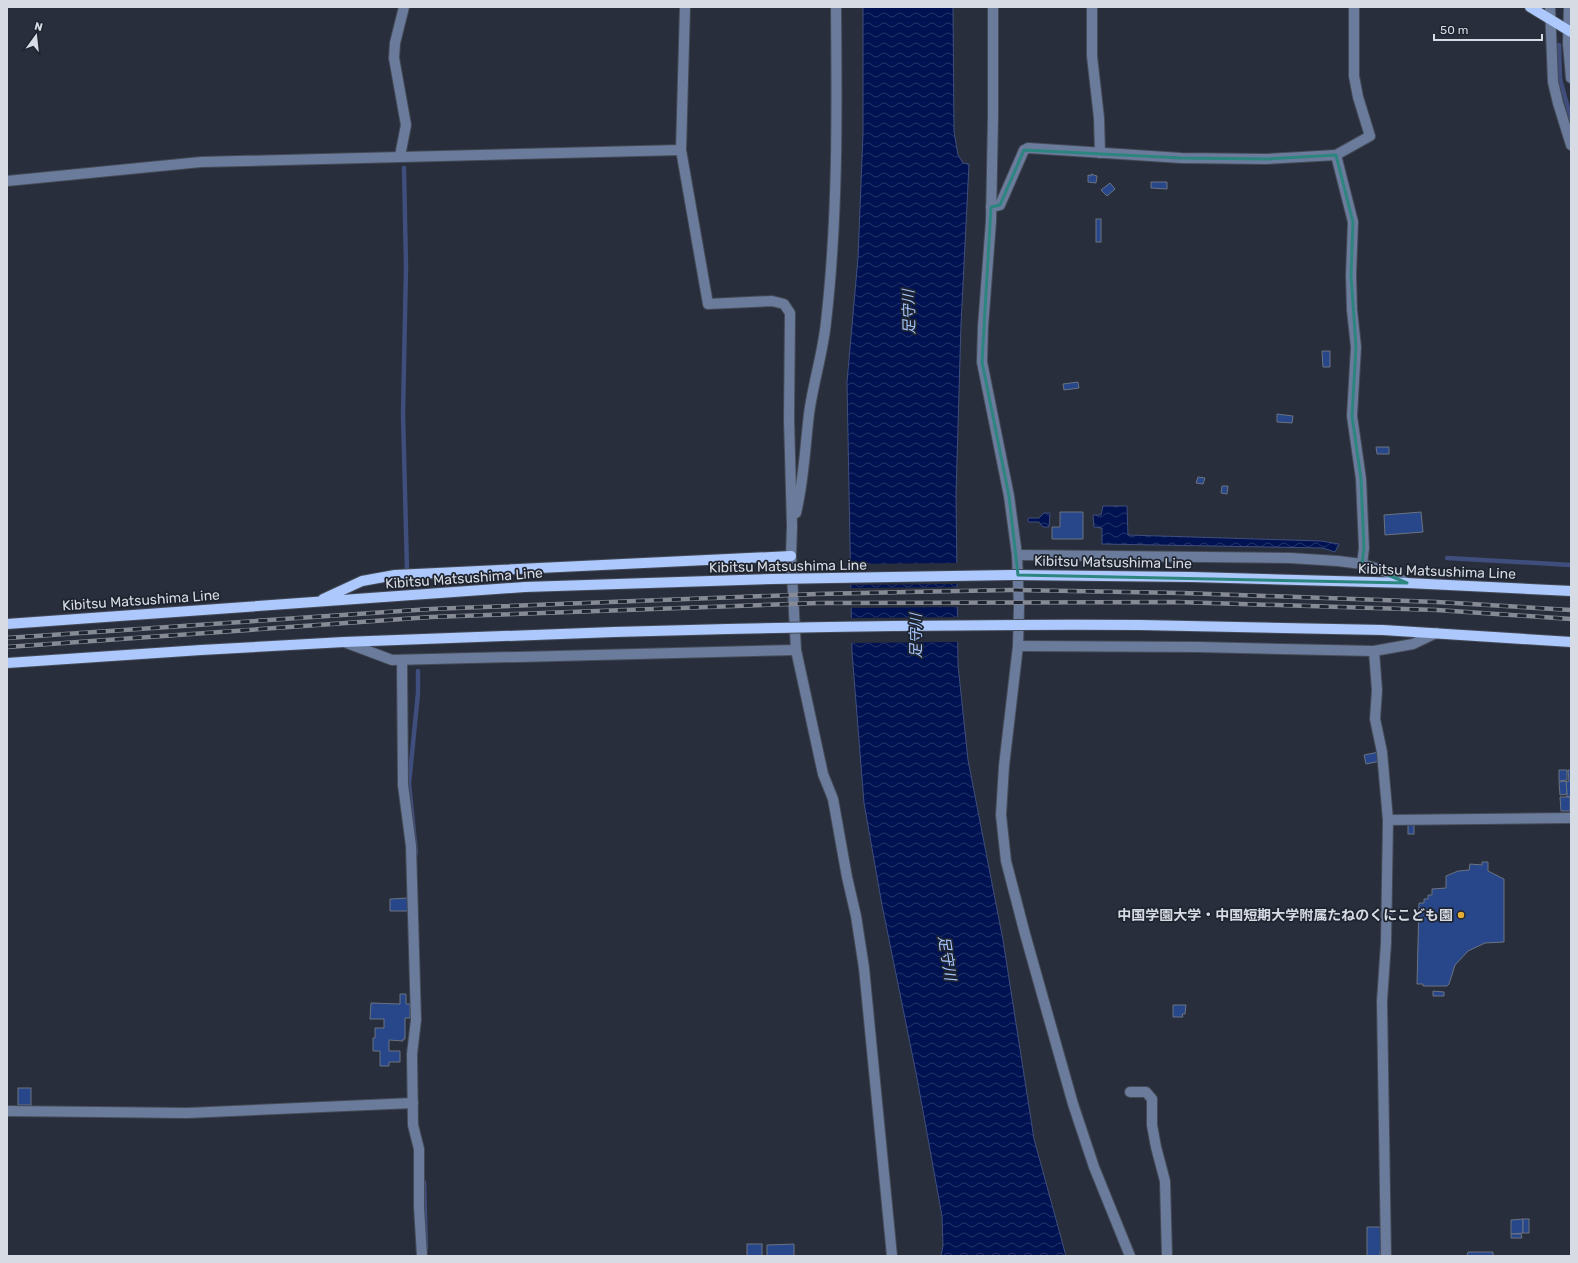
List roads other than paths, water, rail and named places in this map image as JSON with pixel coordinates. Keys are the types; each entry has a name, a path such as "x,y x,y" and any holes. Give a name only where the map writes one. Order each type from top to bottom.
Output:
{"main road":[{"path":"1530,7 1570,31"},
{"path":"316,602 362,581 395,575 790,556"},
{"name":"Kibitsu Matsushima Line","path":"7,624 525,587 996,575 1192,577 1407,583 1571,591"},
{"path":"7,663 344,642 614,632 1013,624 1384,630 1571,642"}],"street":[{"path":"400,156 406,125 394,58 395,43 404,7"},
{"path":"686,7 681,150 708,304 772,301 784,304 790,313 789,418 792,526 790,556 796,650 823,774 833,799 863,960 892,1256"},
{"path":"792,526 801,491 809,412 823,345 828,306 837,167 836,7"},
{"path":"993,7 991,207 982,362 1009,496 1017,555 1019,607 1018,646 1004,766 1001,815 1006,861 1073,1104 1094,1167 1130,1256"},
{"path":"1092,7 1092,56 1099,118 1100,153"},
{"path":"991,207 1000,205 1024,150 1028,148 1204,158 1266,159 1336,155 1370,136 1358,97 1354,76 1354,7"},
{"path":"1550,7 1553,82 1571,145"},
{"path":"1569,7 1569,58 1571,78"},
{"path":"7,181 201,162 681,150"},
{"path":"1336,155 1353,222 1350,275 1356,346 1352,416 1361,480 1364,548 1362,564"},
{"path":"1017,555 1290,558 1362,564 1382,570 1407,583"},
{"path":"1018,646 1374,650 1413,644 1436,633"},
{"path":"344,642 392,660 796,650"},
{"path":"1374,650 1377,690 1375,719 1382,752 1388,820 1386,943 1382,1001 1386,1256"},
{"path":"402,660 403,785 411,846 416,1020 412,1054 413,1103 414,1125 419,1149 419,1208 422,1256"},
{"path":"1388,820 1571,818"},
{"path":"1130,1092 1146,1092 1152,1099 1152,1125 1165,1181 1167,1256"},
{"path":"7,1111 187,1113 413,1103"}],"water":[{"name":"足守川","path":"863,7 953,7 954,132 958,155 963,163 969,164 961,324 956,494 958,665 968,760 1003,940 1034,1139 1066,1256 941,1256 943,1246 942,1216 917,1078 882,905 864,803 852,652 847,382 858,258 863,134"},
{"path":"1103,506 1127,506 1128,535 1321,541 1339,544 1335,552 1323,548 1102,544 1102,528 1094,527 1093,515 1101,515"},
{"path":"1044,513 1050,513 1049,527 1043,527 1039,522 1028,522 1028,518 1039,518"}],"waterway":[{"path":"1559,45 1560,79 1571,119"},
{"path":"404,168 406,267 403,414 407,570"},
{"path":"1447,558 1571,565"},
{"path":"416,853 409,784 418,693 418,671"},
{"path":"424,1182 426,1248"}],"railway":[{"path":"7,638 431,609 817,594 1011,590 1182,593 1437,602 1571,610"},
{"path":"7,647 431,617 818,603 1177,602 1437,610 1571,619"}],"place":[{"name":"中国学園大学・中国短期大学附属たねのくにこども園","path":"1461,915"}]}
